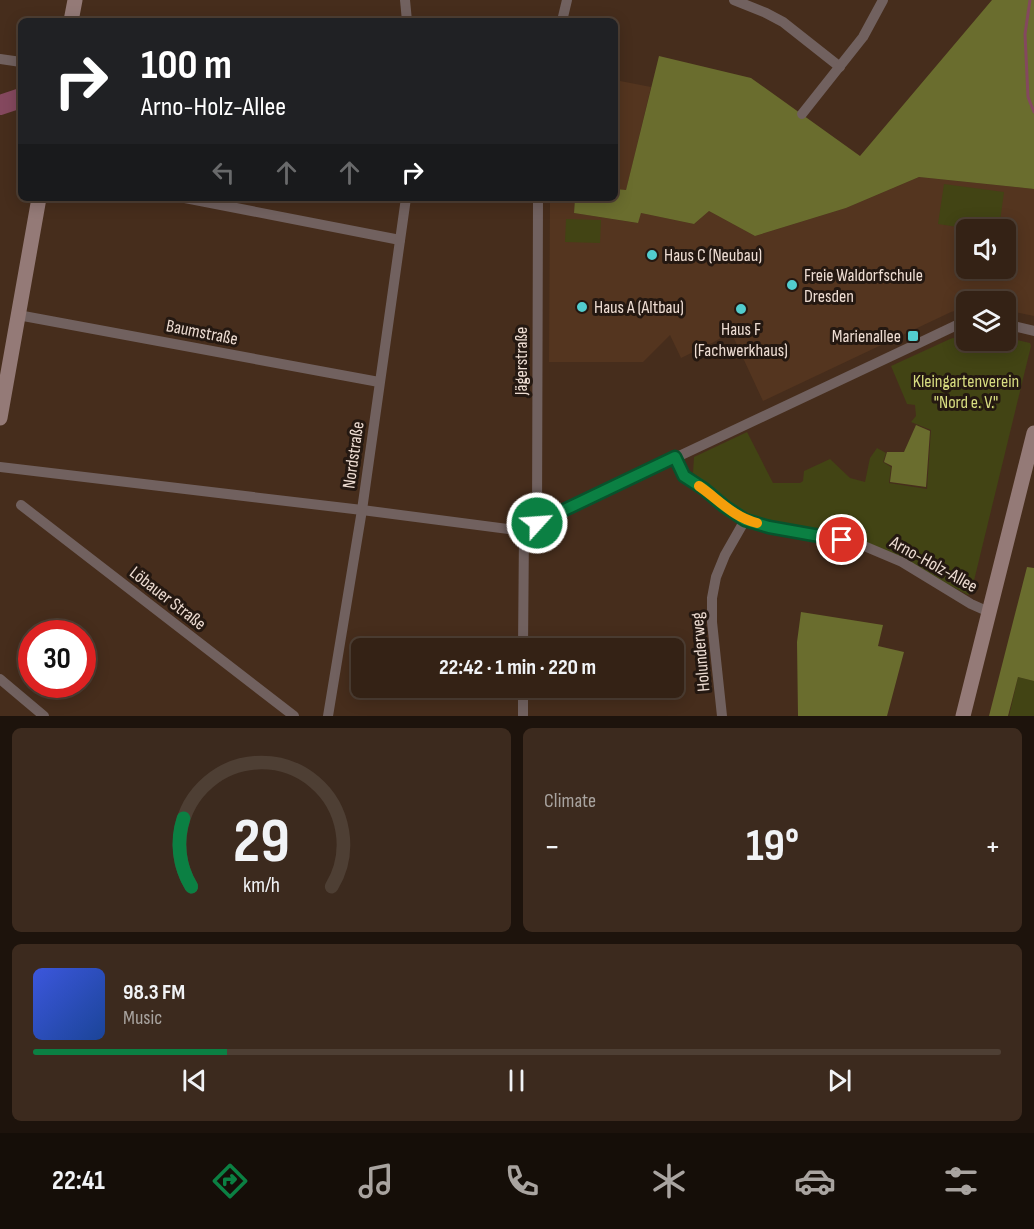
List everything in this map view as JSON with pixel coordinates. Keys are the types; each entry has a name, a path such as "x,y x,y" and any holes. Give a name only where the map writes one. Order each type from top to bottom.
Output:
{"main road":[{"path":"72,18 75,0"},
{"path":"0,418 38,201"},
{"path":"963,716 1034,433"}],"street":[{"path":"405,0 407,18"},
{"path":"563,18 567,0"},
{"path":"734,0 783,22 840,67"},
{"path":"802,114 863,37 883,0"},
{"path":"0,59 18,62"},
{"path":"200,201 400,240"},
{"name":"Nordstraße","path":"328,716 362,510 406,201"},
{"name":"Jägerstraße","path":"537,523 538,201"},
{"name":"Baumstraße","path":"18,315 379,382"},
{"path":"0,467 524,531 675,457 956,325"},
{"path":"1016,327 1034,331"},
{"name":"Arno-Holz-Allee","path":"675,457 684,476 745,520 769,527 857,543 902,562 971,604 989,612"},
{"name":"Löbauer Straße","path":"21,506 294,716"},
{"name":"Holunderweg","path":"722,716 712,622 712,598 716,577 725,555 745,520"},
{"path":"523,638 524,531"},
{"path":"0,679 44,716"},
{"path":"523,698 523,716"}],"shaded area":[{"path":"618,81 651,87 626,191 618,190"},
{"name":"Freie Waldorfschule Dresden","path":"919,177 1034,189 1034,316 1016,312 1016,291 956,291 956,311 763,401 731,332 681,358 670,335 643,362 549,362 550,201 575,201 574,213 637,223 641,213 694,224 709,211 755,236 846,208"}],"green space":[{"path":"992,0 1034,0 1034,189 919,177 846,208 755,236 709,211 694,224 641,213 638,223 574,213 575,201 618,201 618,189 626,190 659,56 751,78 860,156"},
{"path":"944,184 1004,192 1000,219 956,219 956,227 938,224"},
{"path":"566,219 601,220 600,243 565,242"},
{"name":"Kleingartenverein \"Nord e. V.\"","path":"956,337 956,351 1016,351 1016,340 1030,343 1031,346 971,593 968,595 858,538 770,522 748,514 693,473 694,457 747,432 773,483 800,483 803,481 804,471 830,459 850,478 865,482 870,458 877,448 886,453 883,462 891,467 889,483 927,489 931,430 911,422 916,416 915,405 907,404 891,366"},
{"path":"916,425 930,431 926,487 890,482 892,466 884,462 887,452 904,452"},
{"path":"1027,567 1034,568 1034,681 1018,677 1008,716 989,716"},
{"path":"801,612 883,625 878,646 904,652 887,716 798,716 797,642"},
{"path":"1018,677 1034,681 1034,716 1009,716"}],"waterway":[{"path":"1030,0 1025,34 1028,97 1034,112"},
{"path":"0,105 18,99"}],"slow traffic":[{"path":"699,486 745,520 757,523"}],"place":[{"name":"Haus C (Neubau)","path":"652,255"},
{"name":"Freie Waldorfschule Dresden","path":"792,285"},
{"name":"Haus A (Altbau)","path":"582,307"},
{"name":"Haus F (Fachwerkhaus)","path":"741,309"},
{"name":"Marienallee","path":"913,336"}],"route":[{"path":"537,523 675,457 684,476 745,520 769,527 842,540"}]}
